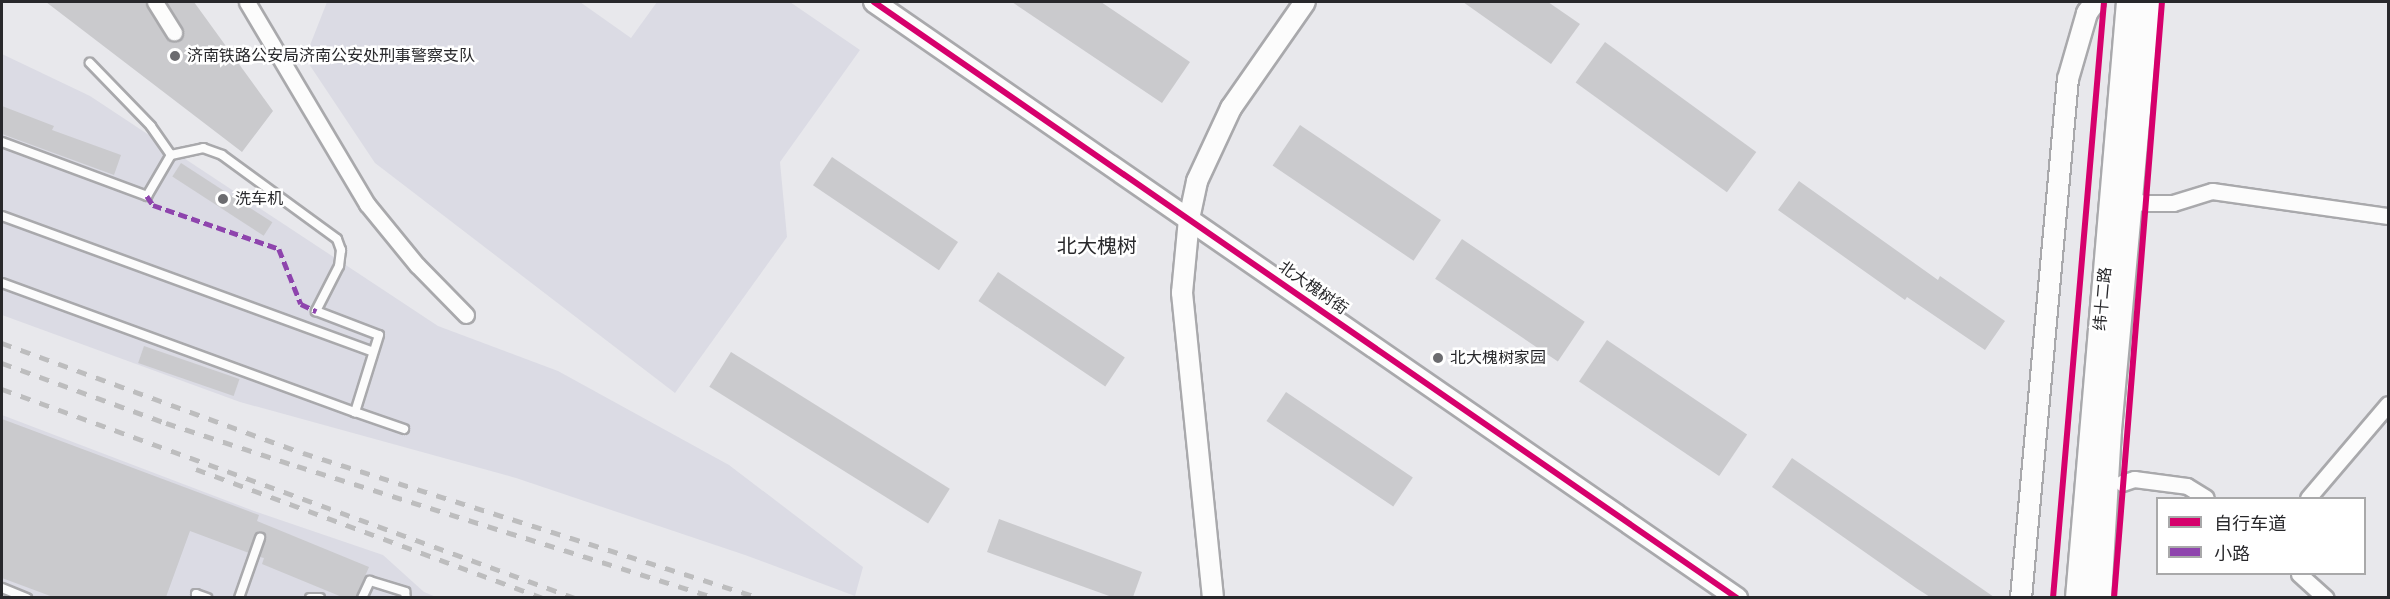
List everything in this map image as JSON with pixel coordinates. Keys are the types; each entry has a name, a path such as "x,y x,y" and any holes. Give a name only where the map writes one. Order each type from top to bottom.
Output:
{"main road":[{"name":"纬十二路","path":"2078,597 2129,2"},
{"name":"纬十二路","path":"2099,597 2109,430 2148,2"}],"street":[{"path":"155,2 174,32"},
{"path":"247,2 367,204 417,265 466,315"},
{"name":"北大槐树街","path":"874,2 1737,597"},
{"path":"1213,597 1182,293 1189,219 1197,181 1231,108 1305,2"},
{"path":"2020,597 2068,79 2087,13 2095,2"},
{"path":"2130,199 2144,203 2173,203 2212,190 2388,216"},
{"path":"2309,497 2388,404"},
{"path":"2122,483 2134,479 2187,486 2204,497"},
{"path":"2301,575 2326,597"}],"lane":[{"path":"90,63 152,126 171,155"},
{"path":"2,142 147,196 171,155 203,148 222,155 337,239 341,250 339,266 334,280 316,311 379,335 355,412"},
{"path":"2,216 374,352"},
{"path":"2,284 404,429"},
{"path":"239,597 260,537"},
{"path":"362,597 370,581 405,592 406,597"},
{"path":"2,588 27,597"},
{"path":"196,597 196,594 207,597"},
{"path":"310,597 320,597"}],"shaded area":[{"path":"327,2 580,2 631,38 657,2 790,2 860,50 780,162 787,237 675,393 375,163 305,58"},
{"path":"2,54 90,96 438,326 558,371 729,465 863,567 855,596 745,555 516,478 240,402 2,315"},
{"path":"2,415 254,511 383,555 424,592 436,597 2,597"}],"building":[{"name":"济南铁路公安局济南公安处刑事警察支队","path":"46,2 145,2 166,37 174,42 180,40 184,31 166,2 194,2 273,111 242,152"},
{"path":"1012,2 1101,2 1190,62 1162,103"},
{"path":"1463,2 1548,2 1580,24 1551,64"},
{"path":"1605,42 1756,152 1727,192 1576,82"},
{"path":"2,106 54,126 52,130 121,155 114,175 2,134"},
{"path":"1300,125 1441,220 1414,261 1273,166"},
{"path":"832,157 958,242 939,270 813,185"},
{"name":"洗车机","path":"181,163 272,222 264,236 172,176"},
{"path":"1799,181 1938,280 1940,276 2005,321 1985,350 1907,297 1905,300 1778,210"},
{"path":"1462,239 1585,322 1558,362 1435,279"},
{"path":"998,272 1125,358 1105,387 978,301"},
{"path":"1607,340 1747,435 1719,476 1579,381"},
{"path":"144,346 239,379 234,396 138,363"},
{"path":"731,352 950,489 928,523 709,387"},
{"path":"1286,392 1413,478 1393,507 1266,421"},
{"path":"2,419 259,515 257,521 369,567 356,597 342,597 262,564 264,558 260,557 266,537 259,532 255,536 249,553 190,531 166,597 53,597 2,578"},
{"path":"1792,458 1994,597 1930,597 1916,588 1772,487"},
{"path":"999,519 1142,572 1133,597 1112,597 987,552"}],"railway":[{"path":"2,343 303,453 760,598"},
{"path":"2,363 166,423 715,598"},
{"path":"2,389 575,598"},
{"path":"196,469 542,598"}],"marked path":[{"path":"147,196 153,205 279,249 301,304 316,311"}],"cycle path":[{"path":"874,2 1737,598"},
{"path":"2053,598 2104,2"},
{"path":"2114,598 2162,2"}],"place":[{"name":"济南铁路公安局济南公安处刑事警察支队","path":"175,56"},
{"name":"洗车机","path":"223,199"},
{"name":"北大槐树家园","path":"1438,358"}],"district":[{"name":"北大槐树","path":"1097,246"}]}
